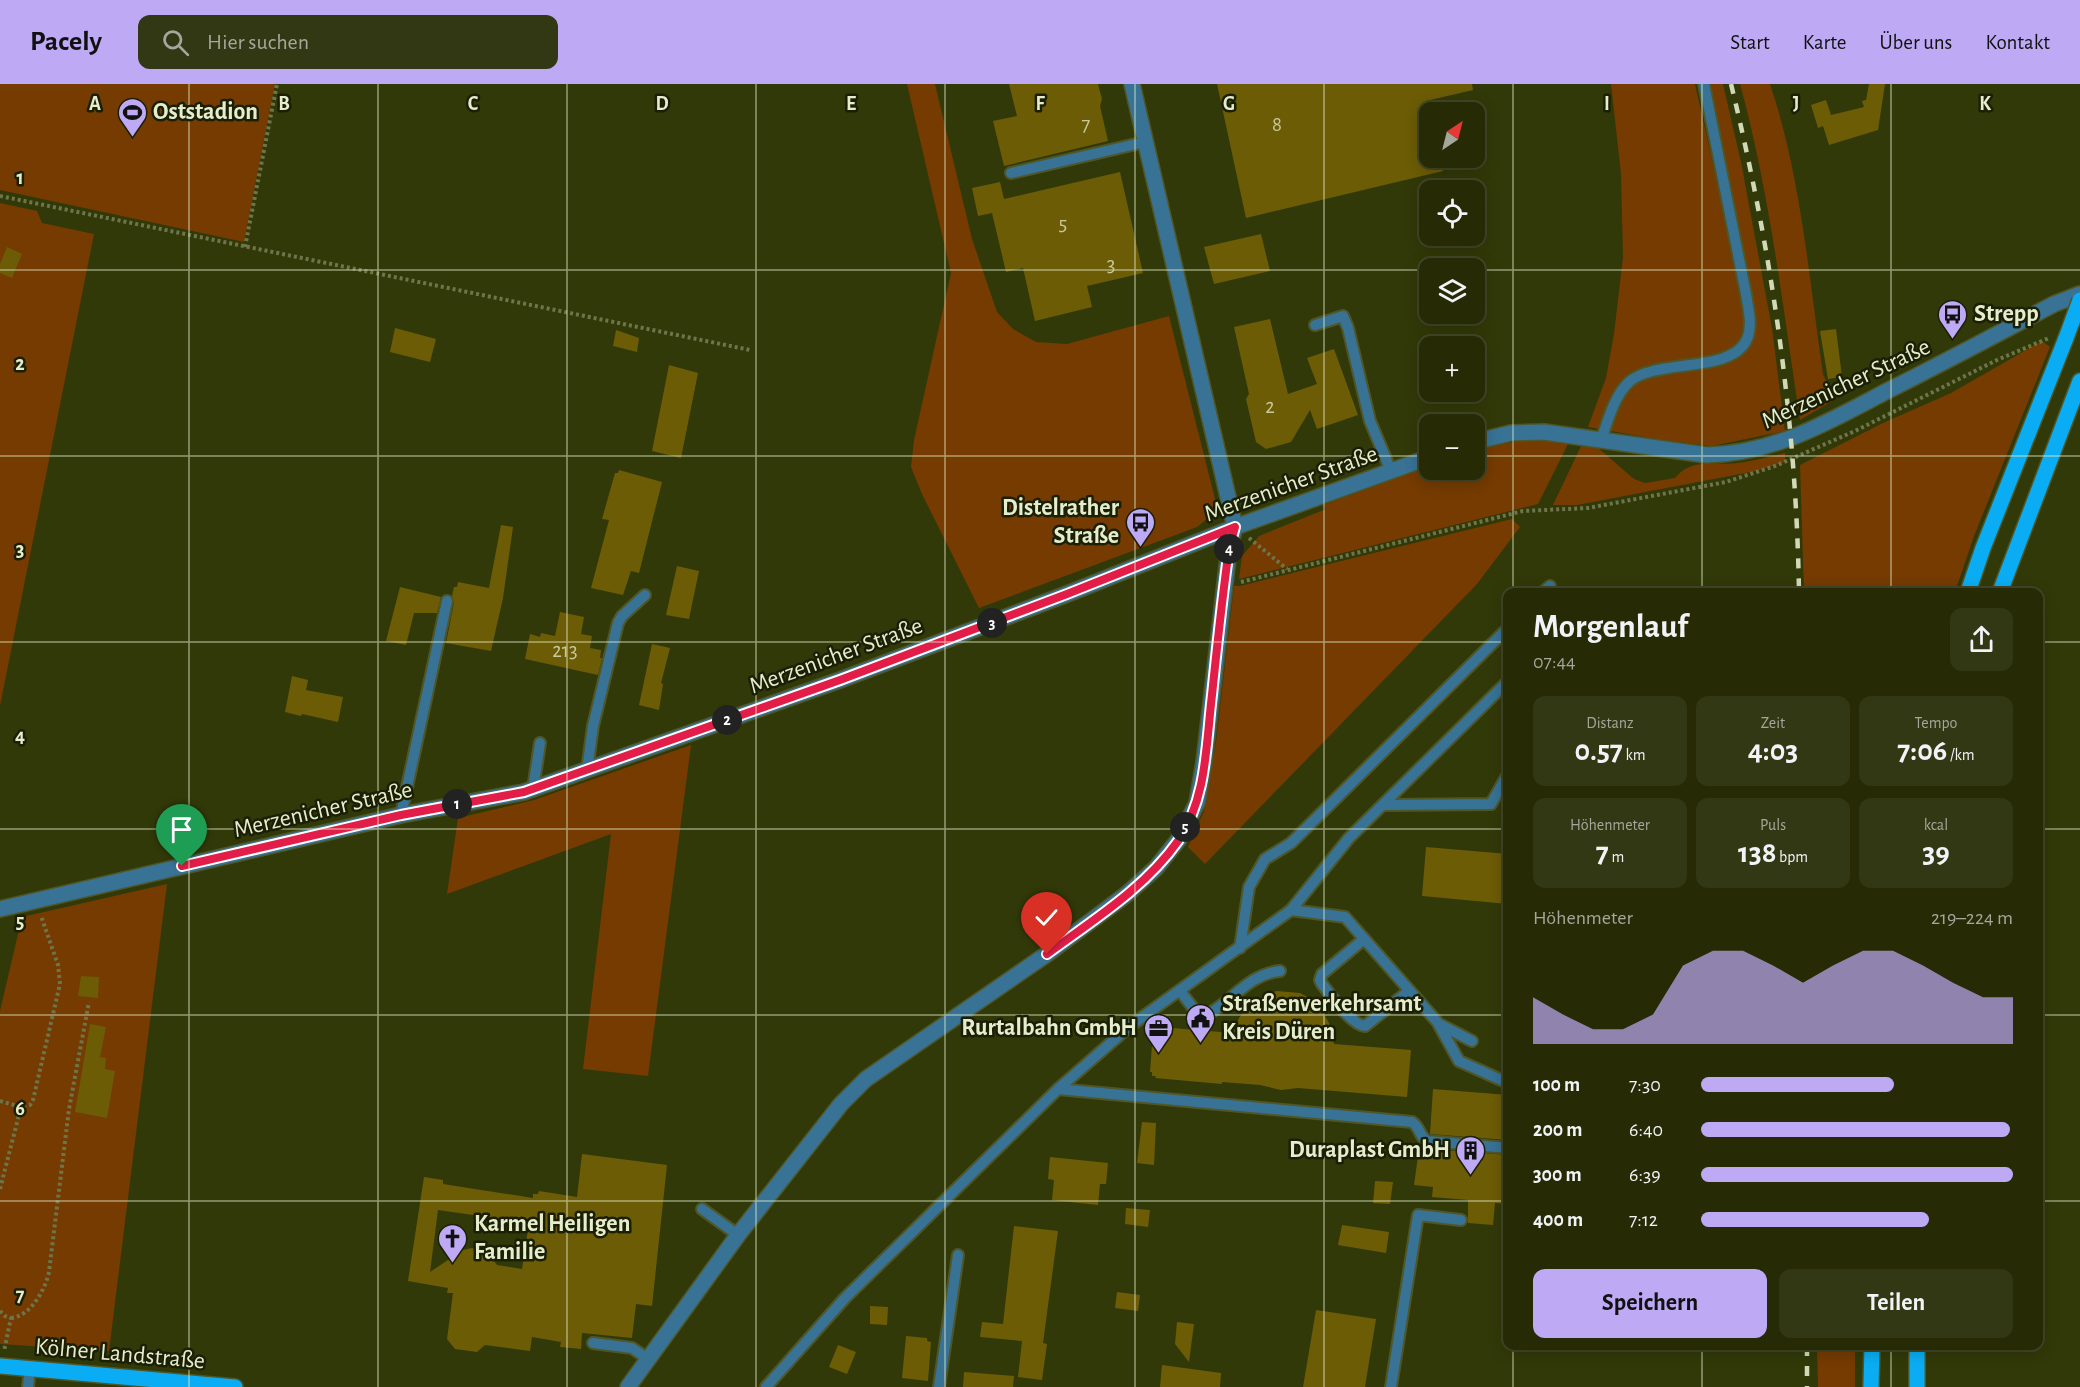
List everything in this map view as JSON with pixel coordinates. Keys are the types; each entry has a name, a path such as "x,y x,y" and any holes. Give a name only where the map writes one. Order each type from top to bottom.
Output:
{"main road":[{"path":"1969,588 2080,300"},
{"path":"2002,588 2080,381"},
{"path":"1871,1387 1872,1350"},
{"path":"1917,1350 1917,1387"},
{"name":"Kölner Landstraße","path":"0,1366 184,1385 235,1387"}],"street":[{"path":"628,1387 738,1235 841,1104 866,1079 1047,954 1127,894 1156,868 1179,839 1197,803 1204,762 1229,549 1235,527 1132,84"},
{"name":"Merzenicher Straße","path":"1485,439 1511,433 1544,432 1707,455 1764,448 1797,436 2054,304 2080,294"},
{"name":"Merzenicher Straße","path":"0,909 401,815 533,789 840,680 1013,615 1235,527 1419,462"}],"lane":[{"path":"1601,440 1615,404 1629,382 1648,371 1730,356 1741,348 1747,339 1750,322 1746,294 1704,84"},
{"path":"1011,173 1145,142"},
{"path":"1315,325 1343,316 1348,328 1370,421 1391,471"},
{"path":"586,770 593,726 618,623 622,616 645,595"},
{"path":"401,815 447,601"},
{"path":"1240,948 1249,887 1265,859 1291,843 1503,633"},
{"path":"766,1387 845,1298 1058,1089 1130,1026 1291,910 1336,853 1503,686"},
{"path":"533,789 540,743"},
{"path":"1383,805 1491,804 1503,783"},
{"path":"1291,910 1345,917 1439,1024 1459,1061 1503,1081"},
{"path":"1364,939 1322,974 1320,980 1352,1019 1360,1026 1365,1026 1409,991"},
{"path":"1180,991 1197,1013 1205,1016 1254,980 1280,971"},
{"path":"1439,1024 1472,1041"},
{"path":"1058,1089 1412,1122 1417,1125 1421,1135 1427,1141 1503,1148"},
{"path":"702,1209 738,1235"},
{"path":"1391,1387 1418,1215 1461,1220"},
{"path":"939,1387 958,1255"},
{"path":"593,1343 632,1348 648,1359"},
{"path":"28,1387 30,1368"}],"path":[{"path":"245,247 277,84"},
{"path":"0,196 750,350"},
{"path":"1224,586 1288,570 1235,527"},
{"path":"0,1101 21,1107 30,1105 60,984 58,965 36,900"},
{"path":"0,1311 10,1318 16,1317 31,1305 43,1291 47,1282 69,1110 89,1002"},
{"path":"0,1189 21,1107"},
{"path":"0,1366 10,1318"}],"shaded area":[{"name":"Oststadion","path":"0,84 275,84 244,242 0,190"},
{"path":"907,84 935,84 972,239 997,312 1013,329 1036,342 1067,344 1169,316 1215,499 1209,515 1197,527 979,608 922,494 911,467 914,440 951,273"},
{"path":"1611,84 1695,84 1751,333 1734,357 1755,334 1723,151 1707,84 1723,84 1741,162 1772,328 1785,431 1712,446 1588,427 1606,378 1614,334 1623,257 1621,174"},
{"path":"1740,84 1770,84 1781,119 1797,191 1823,374 1834,400 1800,420 1768,209"},
{"path":"0,203 37,211 42,223 94,234 0,706"},
{"path":"2042,341 2050,347 1974,536 1956,588 1804,588 1800,465 1883,423 1951,393"},
{"path":"1534,439 1569,442 1538,504 1239,579 1242,556 1259,536 1326,509 1323,505 1419,470 1419,480 1485,480 1485,448"},
{"path":"1582,444 1597,447 1634,479 1645,483 1675,478 1682,471 1696,465 1738,463 1785,453 1785,462 1756,471 1577,505 1553,505"},
{"path":"1512,519 1520,527 1477,584 1205,864 1188,847 1204,811 1216,742 1234,586"},
{"path":"691,745 648,1076 583,1069 611,834 447,894 458,818 534,800"},
{"path":"167,884 109,1351 0,1344 0,1011 22,917"},
{"path":"1817,1350 1855,1350 1855,1387 1818,1387"}],"building":[{"path":"1009,84 1098,84 1102,99 1100,106 1108,141 1004,166 993,121 1017,116"},
{"path":"1217,84 1472,84 1473,90 1419,102 1419,168 1442,168 1443,171 1246,218"},
{"path":"1869,84 1885,84 1878,130 1829,145 1823,126 1818,128 1811,105 1826,100 1831,115 1864,107 1862,101 1866,100"},
{"path":"1120,172 1143,273 1087,286 1092,307 1035,321 1023,268 1006,272 992,213 978,216 972,188 1000,182 1004,199"},
{"path":"1261,234 1270,271 1214,284 1204,247"},
{"path":"7,247 22,254 12,278 0,273 0,264"},
{"path":"1270,319 1288,394 1317,384 1307,358 1334,349 1358,415 1317,429 1310,410 1291,442 1266,449 1256,442 1246,399 1249,394 1234,327"},
{"path":"395,328 436,339 430,362 390,352"},
{"path":"1836,329 1842,377 1828,379 1820,331"},
{"path":"616,330 639,338 637,352 613,346"},
{"path":"669,365 698,373 681,458 652,451"},
{"path":"619,470 662,482 639,573 631,571 623,595 591,588 609,520 602,519 615,473"},
{"path":"501,525 513,527 503,598 491,651 446,643 454,603 452,596 454,587 457,587 458,582 489,588"},
{"path":"677,566 699,571 689,619 666,615"},
{"path":"400,587 441,597 437,613 414,613 406,645 386,641"},
{"path":"560,612 584,617 581,634 592,636 590,648 601,650 600,658 602,658 598,675 525,659 530,634 540,637 541,633 555,636"},
{"path":"652,644 670,648 661,683 663,684 659,710 639,705"},
{"path":"292,676 308,680 306,690 343,697 338,722 285,712"},
{"path":"1426,847 1503,854 1503,904 1422,896"},
{"path":"81,976 99,977 98,998 78,996"},
{"path":"1277,991 1300,993 1320,1007 1329,1023 1334,1044 1411,1050 1407,1097 1298,1088 1281,1090 1260,1085 1222,1082 1222,1084 1152,1076 1150,1072 1155,1029 1160,1029 1160,1027 1233,1033 1239,1018 1250,1004 1265,994"},
{"path":"90,1024 106,1027 100,1057 106,1058 105,1069 115,1071 107,1118 75,1112"},
{"path":"1433,1089 1503,1095 1503,1140 1430,1134"},
{"path":"1142,1122 1156,1123 1154,1165 1137,1163"},
{"name":"Duraplast GmbH","path":"1428,1149 1503,1155 1503,1204 1495,1203 1493,1225 1468,1223 1468,1200 1432,1197 1433,1187 1414,1185 1418,1156 1427,1156"},
{"path":"582,1154 667,1165 652,1306 636,1304 632,1338 582,1333 581,1349 560,1347 561,1342 532,1337 530,1351 485,1345 477,1352 455,1349 447,1339 453,1293 447,1293 448,1288 408,1281 424,1177 443,1180 443,1184 533,1198 533,1194 538,1194 539,1191 577,1197","holes":["438,1210 529,1223 522,1269 497,1265 487,1252 472,1248 463,1250 430,1272"]},
{"path":"1050,1157 1108,1163 1106,1184 1100,1184 1098,1205 1052,1200 1054,1180 1048,1179"},
{"path":"1375,1181 1393,1182 1390,1204 1373,1203"},
{"path":"1126,1208 1150,1210 1148,1227 1125,1224"},
{"path":"1342,1225 1389,1232 1386,1253 1338,1245"},
{"path":"1014,1226 1058,1231 1043,1343 1047,1344 1042,1380 1018,1377 1022,1341 980,1337 982,1322 1003,1324"},
{"path":"1117,1292 1140,1295 1138,1311 1115,1308"},
{"path":"870,1306 888,1307 887,1325 870,1324"},
{"path":"1316,1310 1376,1319 1365,1387 1303,1387"},
{"path":"1177,1322 1194,1324 1189,1362 1175,1344"},
{"path":"906,1336 927,1338 927,1341 931,1342 928,1381 902,1378"},
{"path":"838,1345 856,1352 847,1374 829,1367"},
{"path":"1162,1365 1221,1373 1220,1387 1160,1387"},
{"path":"964,1372 1014,1376 1013,1387 963,1387"}],"railway":[{"path":"1731,84 1746,147 1770,273 1779,336 1793,463 1799,588"},
{"path":"1807,1350 1807,1387"}],"place":[{"name":"Oststadion","path":"132,138"},
{"name":"Strepp","path":"1953,340"},
{"name":"Distelrather Straße","path":"1140,548"},
{"name":"Straßenverkehrsamt Kreis Düren","path":"1201,1044"},
{"name":"Rurtalbahn GmbH","path":"1158,1054"},
{"name":"Duraplast GmbH","path":"1471,1176"},
{"name":"Karmel Heiligen Familie","path":"453,1264"}],"route":[{"path":"182,866 401,815 524,792 840,680 1235,527 1229,549 1204,762 1197,803 1179,839 1156,868 1127,894 1047,954"}]}
